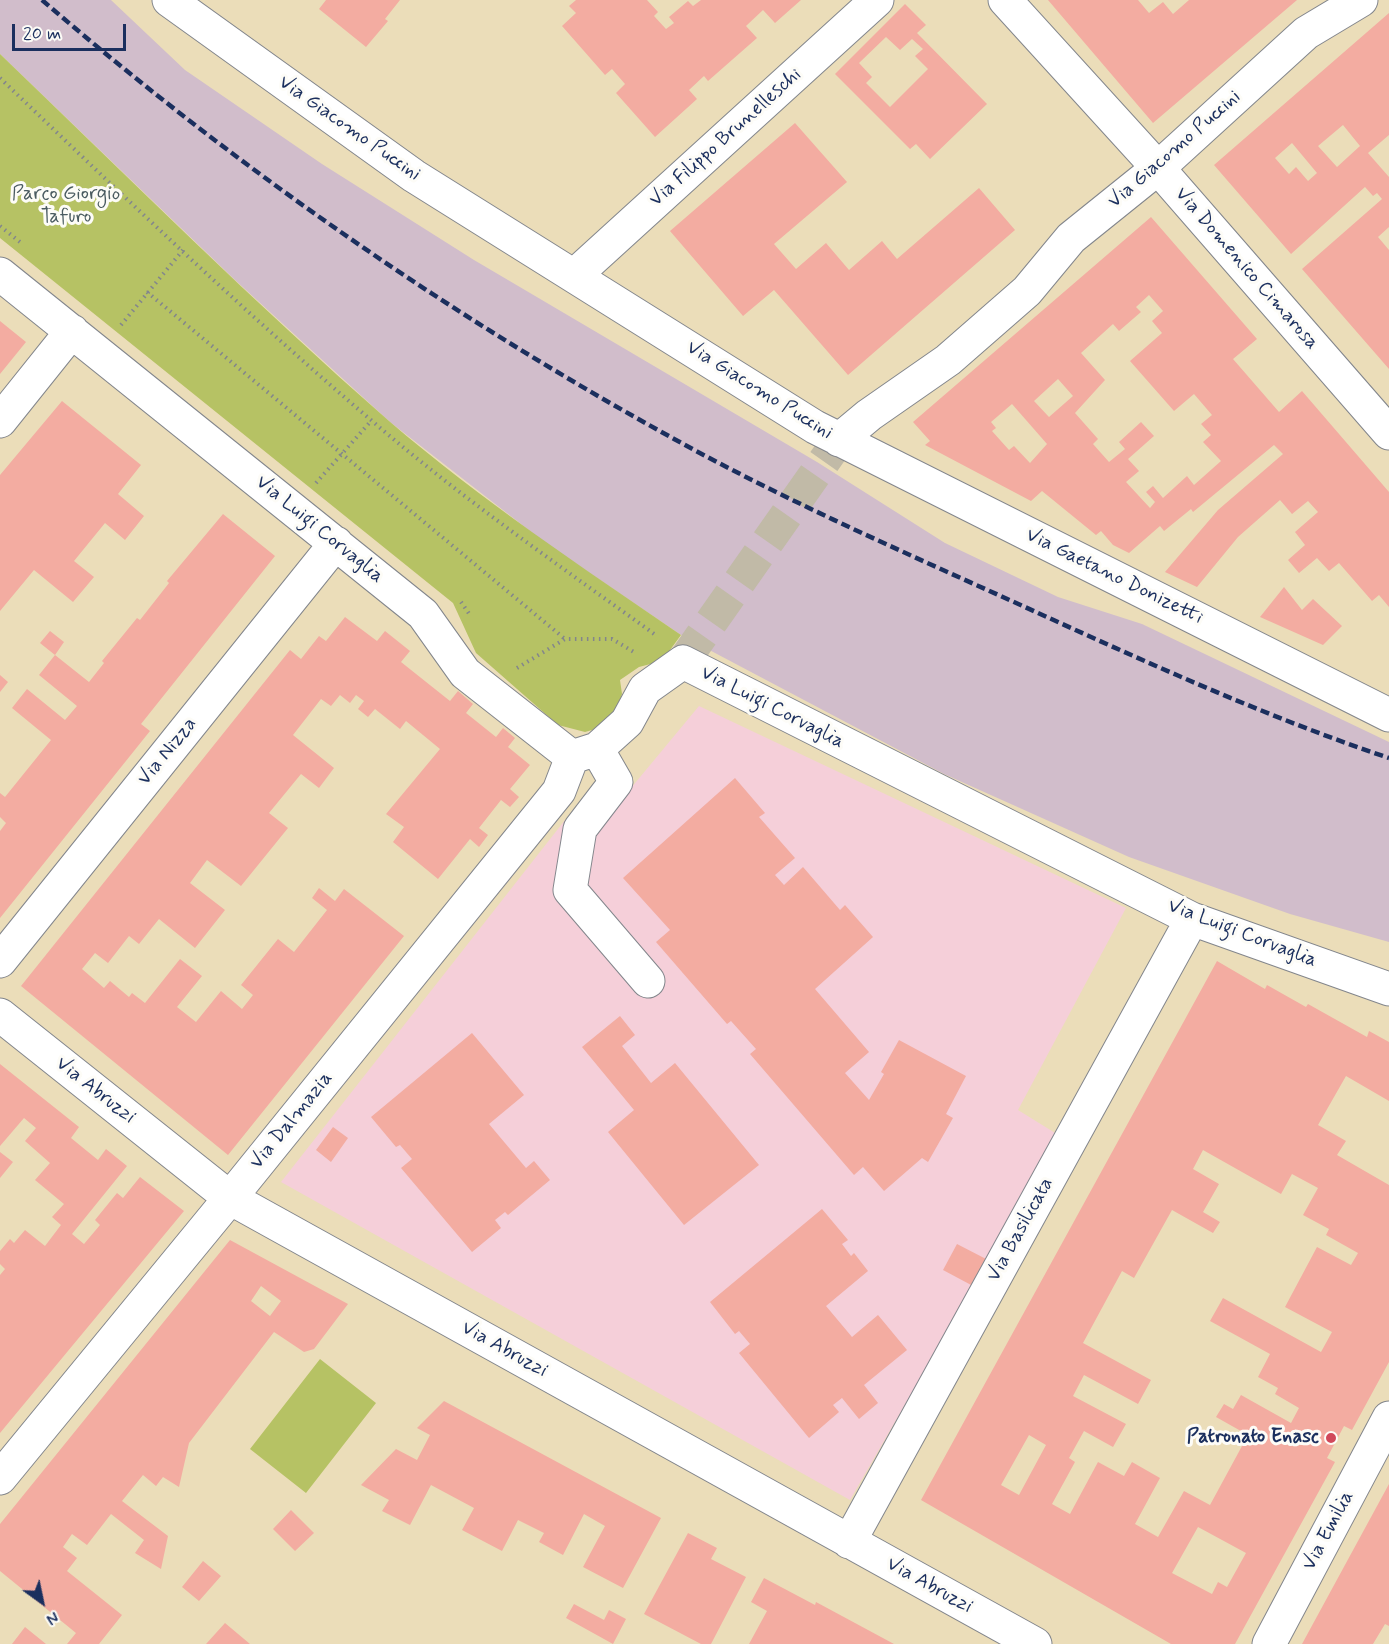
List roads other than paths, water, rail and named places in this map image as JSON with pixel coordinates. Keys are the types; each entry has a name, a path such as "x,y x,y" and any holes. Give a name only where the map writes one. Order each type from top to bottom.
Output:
{"street":[{"name":"Via Giacomo Puccini","path":"169,0 414,176 839,440 869,415 948,360 1027,291 1071,238 1158,168 1306,33 1361,0"},
{"name":"Via Filippo Brunelleschi","path":"575,275 876,0"},
{"name":"Via Domenico Cimarosa","path":"1005,0 1158,168 1389,433"},
{"name":"Via Luigi Corvaglia","path":"0,274 423,614 465,673 585,753 627,722 645,688 674,651 1192,919 1389,989"},
{"path":"0,421 72,331"},
{"name":"Via Gaetano Donizetti","path":"839,440 1389,714"},
{"name":"Via Nizza","path":"0,961 336,543"},
{"path":"585,753 616,782 580,829 570,891 648,981"},
{"name":"Via Dalmazia","path":"0,1478 559,791 585,753"},
{"name":"Via Basilicata","path":"849,1542 1192,919"},
{"name":"Via Abruzzi","path":"0,1015 230,1198 1035,1644"},
{"name":"Via Emilia","path":"1269,1644 1389,1418"}],"tunnel":[{"path":"683,662 839,440"}],"railway":[{"path":"42,0 192,123 348,237 509,343 676,440 844,524 1106,644 1247,705 1389,758"}],"place":[{"name":"Patronato Enasc","path":"1331,1438"}],"park label":[{"name":"Parco Giorgio Tafuro","path":"66,206"}]}
